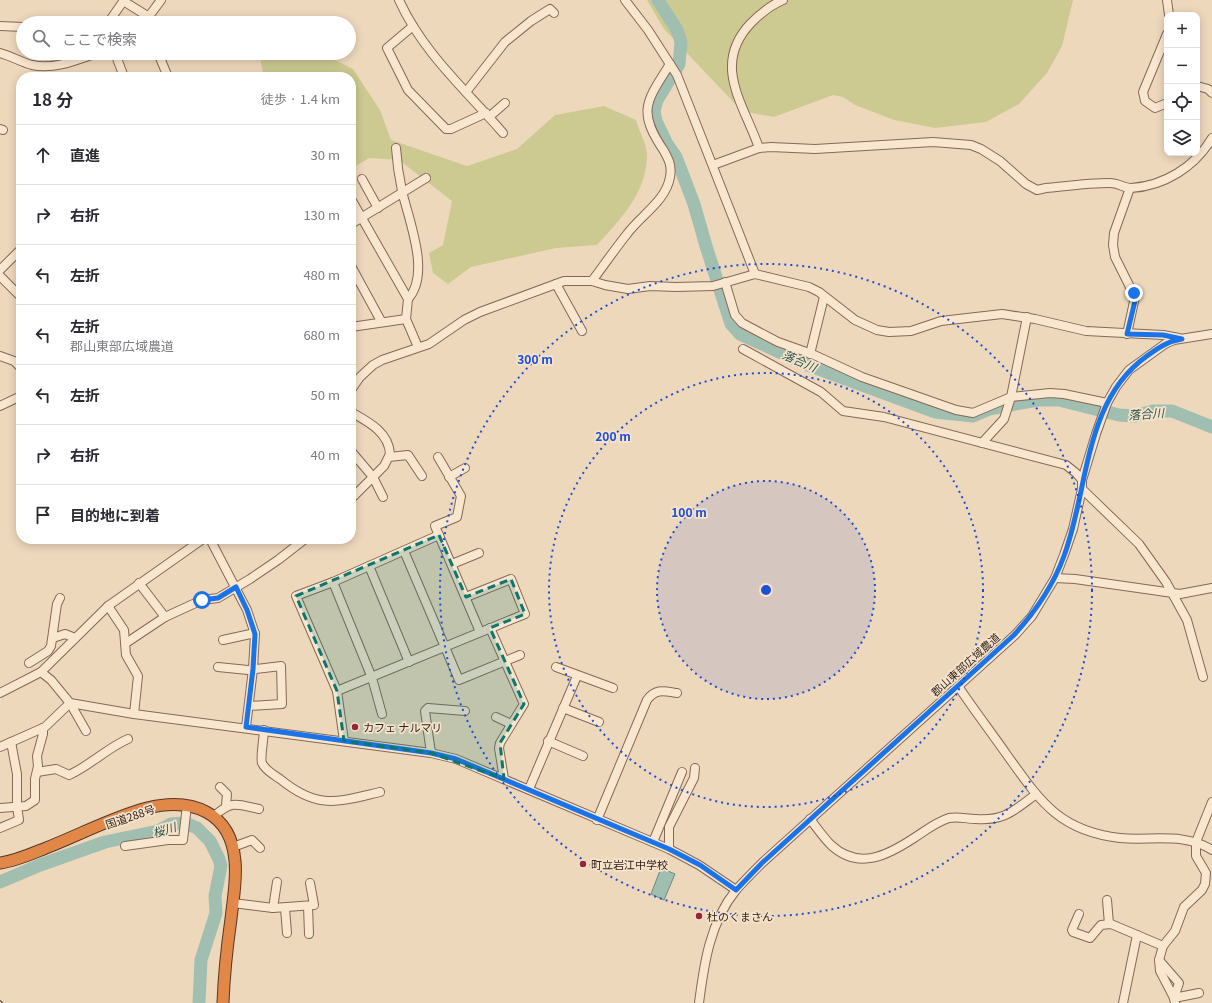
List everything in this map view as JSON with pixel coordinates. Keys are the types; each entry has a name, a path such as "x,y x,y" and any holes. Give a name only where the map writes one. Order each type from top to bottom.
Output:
{"highway":[{"name":"国道288号","path":"0,863 31,854 148,808 175,804 187,805 199,808 214,816 224,827 233,847 236,863 225,968 223,1003"}],"street":[{"path":"150,16 161,0"},
{"path":"400,0 412,26 441,66 488,115 503,133"},
{"path":"625,0 648,30 670,64 686,94 755,274"},
{"path":"759,148 734,86 731,70 732,54 741,34 761,14 784,0"},
{"path":"1167,0 1169,12"},
{"path":"113,16 122,3 125,2 142,16"},
{"path":"466,92 505,42 531,20 550,9 554,13"},
{"path":"0,26 16,27"},
{"path":"412,26 387,48 408,90 446,129 451,129 488,115 505,103"},
{"path":"1164,41 1143,92 1145,101 1155,108 1164,104"},
{"path":"0,53 16,59"},
{"path":"18,60 29,64 47,66 59,65 75,60"},
{"path":"118,60 122,72"},
{"path":"161,60 166,72"},
{"path":"592,281 627,234 658,202 669,184 671,168 670,160 651,131 647,117 647,109 652,92 670,64"},
{"path":"1200,87 1208,89 1212,93"},
{"path":"714,165 759,148 836,148 933,142 971,145 981,149 1000,160 1026,184 1037,190 1110,183 1130,188 1164,181 1182,171 1212,138"},
{"path":"396,148 398,172 418,261 417,278 412,294 408,299 406,319 418,347"},
{"path":"356,221 426,178"},
{"path":"362,179 378,208"},
{"path":"1127,334 1135,297 1115,257 1113,245 1114,233 1130,188"},
{"path":"356,207 408,299"},
{"path":"0,270 16,254"},
{"path":"356,383 373,365 394,355 435,340 464,320 480,312 564,281 592,281 628,289 650,286 713,286 755,274 809,287 855,320 876,330 889,332 911,331 941,321 973,316 1002,314 1086,331 1163,335 1182,339"},
{"path":"356,275 381,322"},
{"path":"0,276 16,292"},
{"path":"725,282 735,315 742,322 778,342 810,354 862,377 956,410 973,413 1011,399 1050,393 1064,394 1107,403"},
{"path":"556,284 582,331"},
{"path":"810,354 824,297"},
{"path":"982,443 1004,419 1008,410 1027,318"},
{"path":"356,326 406,319"},
{"name":"郡山東部広域農道","path":"699,1003 710,942 721,914 736,890 810,819 1014,635 1032,616 1055,578 1073,529 1082,489 1082,480 1107,403 1116,386 1129,370 1165,344 1182,339 1212,334"},
{"path":"743,349 821,392 843,411 884,417 1066,465 1082,480"},
{"path":"0,356 16,363"},
{"path":"0,406 16,398"},
{"path":"356,415 368,422 382,434 389,448 389,457 384,466 356,494"},
{"path":"389,457 408,455 422,476"},
{"path":"438,456 461,496 456,517 435,526 480,632"},
{"path":"356,457 373,477 383,497"},
{"path":"449,477 465,468"},
{"path":"1082,489 1139,544 1173,594 1187,620 1203,677"},
{"path":"344,741 337,691 296,596 333,582 439,535"},
{"path":"0,693 41,672 108,606 196,544"},
{"path":"213,544 236,587 255,632 253,669 246,727"},
{"path":"126,643 165,617 202,600 218,598 260,573 298,544"},
{"path":"404,550 459,680 520,654"},
{"path":"452,564 479,553"},
{"path":"369,566 409,662"},
{"path":"1055,578 1118,585 1173,594 1212,588"},
{"path":"337,691 372,678 525,614 511,579 466,597"},
{"path":"333,582 372,678 382,714"},
{"path":"139,583 165,617"},
{"path":"29,663 48,651 52,646 57,604 60,598"},
{"path":"108,606 124,630 126,655 138,676 134,714"},
{"path":"490,628 524,704 500,743 499,748 504,779"},
{"path":"223,640 255,632"},
{"path":"53,638 65,634 75,638"},
{"path":"218,667 248,670 281,666 282,704 249,706"},
{"path":"556,667 613,688"},
{"path":"41,672 51,680 70,703 86,731"},
{"path":"529,789 548,741 577,676"},
{"path":"958,686 1035,795 1076,827 1105,836 1181,839 1196,842 1212,850"},
{"path":"597,820 647,700 654,692 661,690 677,694"},
{"path":"70,703 134,714 246,727 431,753 456,759 529,789 597,820 669,849 700,865 736,890"},
{"path":"0,747 42,728 70,703"},
{"path":"431,753 425,711 428,708 465,712"},
{"path":"563,708 599,722"},
{"path":"496,716 511,724"},
{"path":"0,808 26,806 35,800 37,756 43,734 42,728"},
{"path":"264,730 264,746 261,756 262,763 292,789 317,800 332,802 380,792"},
{"path":"37,772 56,769 69,775 101,757 118,743 128,739"},
{"path":"548,741 583,756"},
{"path":"0,828 20,820 16,806 17,774 11,742"},
{"path":"669,849 669,827 694,778 695,768"},
{"path":"653,842 682,772"},
{"path":"220,787 227,794 226,806"},
{"path":"810,819 832,846 842,852 860,858 870,858 893,852 937,823 951,818 986,820 1003,817 1035,795"},
{"path":"1175,1001 1160,971 1159,960 1163,946 1175,931 1184,907 1202,890 1206,884 1206,873 1196,856 1196,842 1212,802"},
{"path":"125,846 168,840 183,840 187,805"},
{"path":"214,816 226,806 244,805 259,809"},
{"path":"233,847 252,840 260,848"},
{"path":"273,908 277,882"},
{"path":"233,903 273,908 314,905 310,883"},
{"path":"1107,900 1109,924"},
{"path":"308,906 309,934"},
{"path":"285,908 287,933"},
{"path":"1079,914 1072,930 1073,932 1090,938 1101,926 1109,924 1163,946"},
{"path":"1123,1003 1137,935"},
{"path":"1159,960 1179,983 1175,1001"},
{"path":"1175,1001 1199,993"}],"highlighted area":[{"path":"439,535 466,597 511,579 525,614 490,628 524,704 500,743 504,779 431,753 344,741 337,691 296,596"}],"shaded area":[{"path":"647,0 1073,0 1062,46 1047,73 1019,104 986,122 935,128 894,120 855,105 843,97 833,95 774,117 742,111 664,29"},
{"path":"260,60 335,60 353,69 355,72 263,72"},
{"path":"356,74 380,110 391,140 467,166 517,149 555,115 604,106 636,120 647,151 646,168 638,193 623,215 597,245 556,248 471,267 448,284 433,273 429,253 443,245 452,201 399,160 369,158 356,166"},
{"path":"661,868 675,874 664,900 651,894"}],"waterway":[{"name":"落合川","path":"658,0 677,30 681,42 679,64 657,100 654,111 656,121 667,144 676,157 694,204 731,324 740,334 810,366 935,412 973,416 989,409 1015,404 1038,400 1059,400 1119,415 1135,416 1153,411 1172,411 1212,427"},
{"name":"桜川","path":"0,882 40,865 105,842 158,831 171,824 185,823 197,828 210,841 221,866 215,896 216,913 201,960 199,1003"}],"place":[{"name":"カフェ ナルマリ","path":"355,727"},
{"name":"町立岩江中学校","path":"583,864"},
{"name":"杜のくまさん","path":"699,916"}],"route":[{"path":"202,600 218,598 236,587 253,625 256,642 246,727 431,753 456,759 529,789 597,820 669,849 700,865 736,890 762,863 1014,635 1032,616 1055,578 1064,555 1073,529 1082,489 1082,480 1096,434 1107,403 1116,386 1129,370 1156,349 1174,340 1182,339 1163,335 1127,334 1135,301 1134,293"}]}
